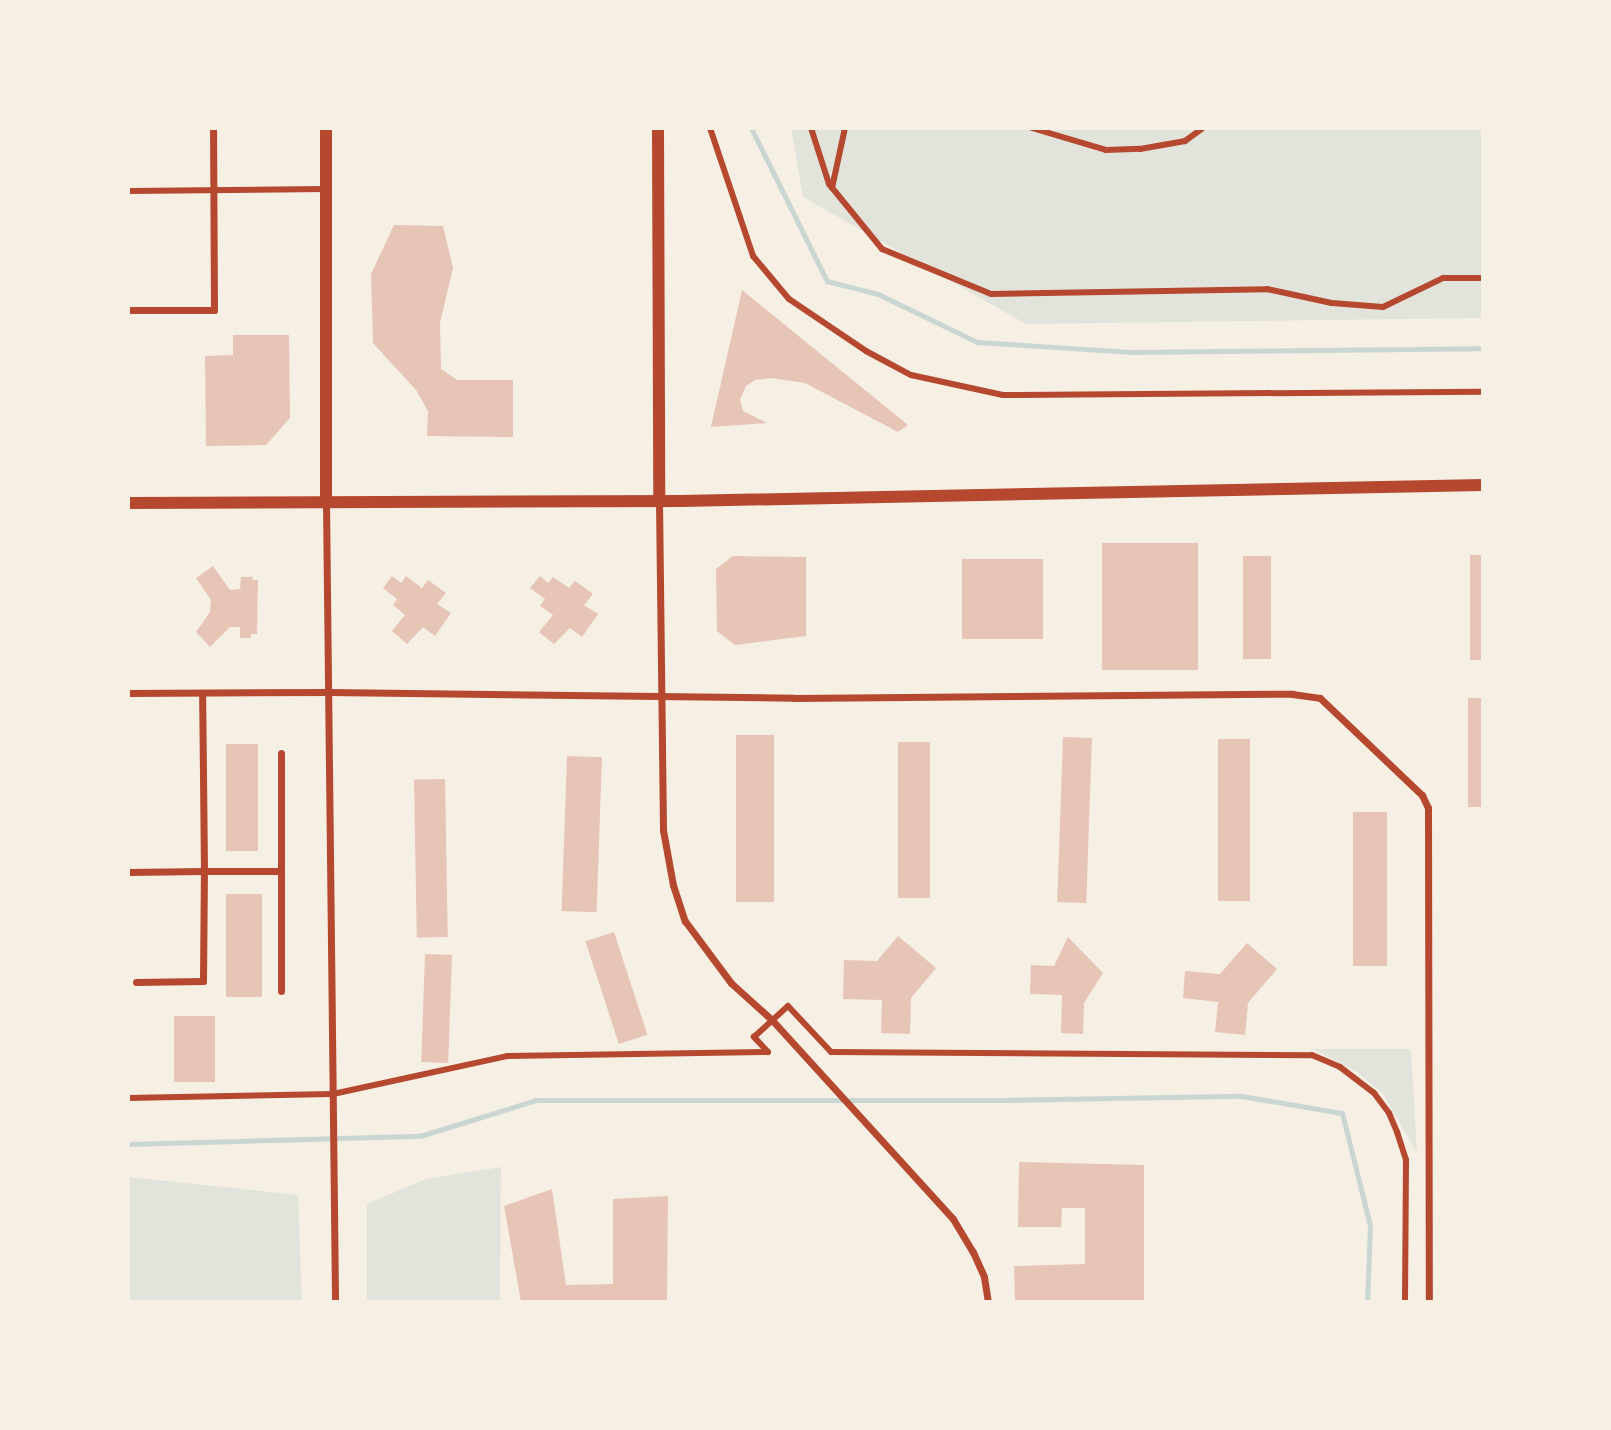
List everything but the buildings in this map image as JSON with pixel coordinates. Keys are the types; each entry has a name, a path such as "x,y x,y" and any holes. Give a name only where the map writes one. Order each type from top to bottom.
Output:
{"street":[{"path":"128,310 214,310 214,128"},
{"path":"326,128 326,503 335,1302"},
{"path":"658,128 663,830 673,885 685,920 731,983 772,1020 959,1227 984,1278 988,1302"},
{"path":"710,128 753,256 789,299 866,351 911,375 1003,394 1483,392"},
{"path":"811,128 832,188 882,249 991,294 1267,289 1332,303 1383,307 1443,278 1483,278"},
{"path":"832,188 845,128"},
{"path":"1032,128 1106,150 1140,149 1185,141 1203,128"},
{"path":"128,191 326,189"},
{"path":"128,503 659,501 1483,485"},
{"path":"128,693 328,692 661,698 1292,694 1320,698 1422,795 1430,823 1429,1302"},
{"path":"136,982 203,981 202,693"},
{"path":"281,753 281,991"},
{"path":"128,872 281,871"},
{"path":"128,1098 333,1094 507,1056 768,1052 754,1037 788,1006 831,1052 1248,1052 1312,1055 1340,1067 1374,1093 1388,1113 1406,1160 1405,1302"}],"shaded area":[{"path":"791,128 1483,128 1483,318 1026,324 803,197"},
{"path":"1313,1049 1411,1049 1417,1153 1383,1094 1357,1072"},
{"path":"501,1167 500,1302 367,1302 367,1204 426,1179"},
{"path":"128,1177 298,1195 302,1302 128,1302"}],"waterway":[{"path":"751,128 827,281 878,294 977,342 1130,352 1483,348"},
{"path":"128,1144 420,1136 536,1100 1004,1100 1241,1096 1342,1113 1370,1225 1367,1302"}]}
